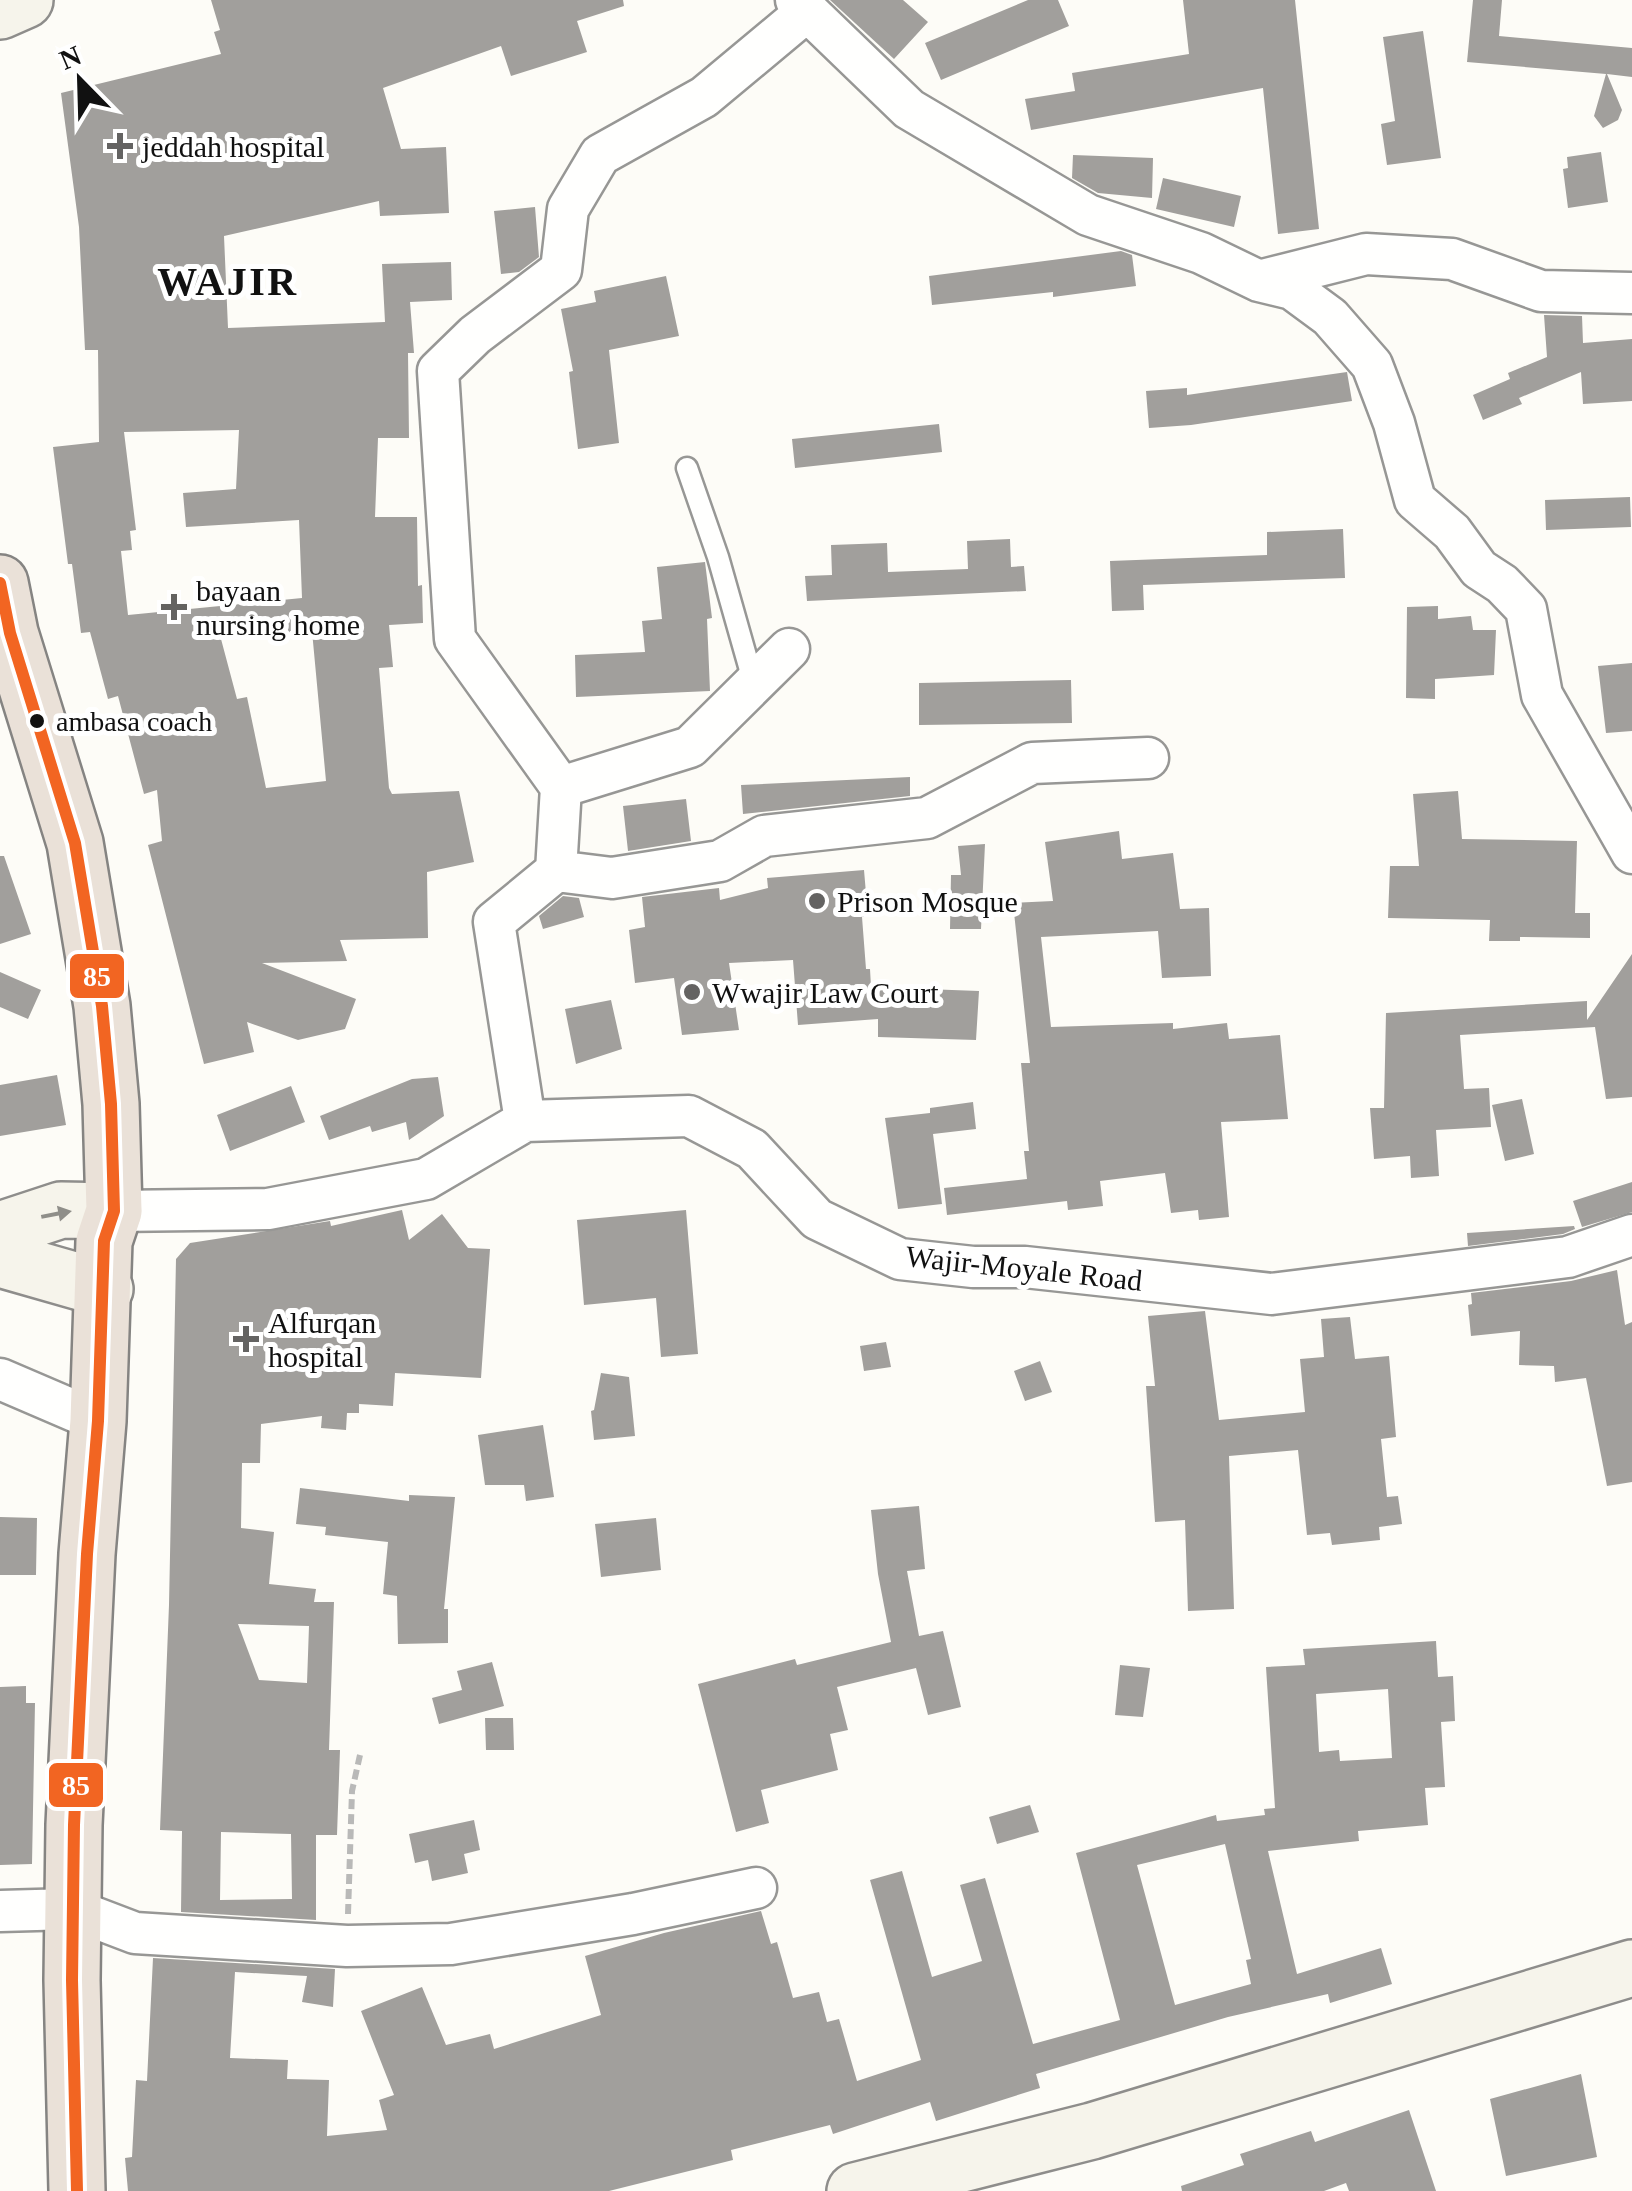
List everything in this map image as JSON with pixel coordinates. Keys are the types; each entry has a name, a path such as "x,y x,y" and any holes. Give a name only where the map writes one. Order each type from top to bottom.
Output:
{"highway":[{"path":"0,583 10,633 75,843 102,1006 111,1104 114,1210 104,1241 98,1421 81,1654 72,1909 78,2191"}],"street":[{"path":"0,11 25,0"},
{"path":"556,871 561,788 455,639 438,371 475,335 561,270 568,209 600,156 704,97 801,6 910,108 1088,215 1202,253 1259,281 1292,289 1330,316 1372,365 1394,423 1415,500 1452,532 1479,569 1502,584 1526,609 1542,695 1632,854"},
{"path":"1259,281 1366,254 1452,259 1541,291 1632,293"},
{"path":"561,788 690,747 789,649"},
{"path":"525,1121 494,922 556,871 612,878 720,860 764,836 927,818 1032,763 1148,758"},
{"name":"Wajir-Moyale Road","path":"114,1210 268,1209 426,1179 525,1121 689,1116 752,1149 817,1219 900,1259 1272,1294 1568,1256 1632,1235"},
{"path":"0,1230 60,1210 114,1210"},
{"path":"0,1258 104,1289"},
{"path":"0,1379 98,1421"},
{"path":"0,1911 72,1909 134,1933 347,1946 451,1944 632,1914 756,1888"},
{"path":"855,2191 1092,2131 1632,1968"}],"lane":[{"path":"687,468 718,557 754,684"}],"path":[{"path":"347,1946 352,1791 360,1755"}],"building":[{"path":"211,0 623,0 624,6 577,21 587,52 511,76 501,46 383,88 401,149 446,147 449,213 380,216 379,201 224,236 228,328 385,322 382,264 451,262 452,300 410,302 414,353 408,353 409,438 378,438 375,517 417,517 423,623 389,625 393,667 379,668 389,788 392,794 459,791 474,862 427,872 428,938 340,940 347,961 262,963 356,999 345,1029 298,1040 247,1022 254,1052 204,1064 148,845 162,841 157,790 144,794 118,696 108,699 90,632 81,633 53,447 99,442 98,350 85,350 79,227 61,93 221,54 214,32 220,30","holes":["239,430 236,489 183,493 186,527 299,520 302,598 128,615 121,551 132,550 130,531 136,530 124,432","312,631 326,781 266,788 247,697 237,699 221,639"]},
{"path":"830,0 903,0 928,22 894,59"},
{"path":"1028,0 1058,0 1069,26 941,80 925,43"},
{"path":"1183,0 1295,0 1319,229 1278,234 1263,88 1031,130 1025,99 1075,91 1072,73 1189,54"},
{"path":"1473,0 1502,0 1499,36 1632,48 1632,77 1607,74 1622,110 1618,120 1603,128 1594,116 1606,74 1467,62"},
{"path":"1423,31 1441,158 1387,165 1381,124 1395,121 1383,37"},
{"path":"1601,152 1608,202 1568,208 1563,169 1568,168 1567,157"},
{"path":"1073,155 1153,158 1152,198 1098,193 1072,178"},
{"path":"1163,178 1241,196 1234,227 1156,209"},
{"path":"535,207 539,257 519,272 501,274 494,211"},
{"path":"1121,251 1132,255 1136,286 1053,297 1053,292 932,305 929,276"},
{"path":"666,276 679,336 609,350 619,443 578,449 569,372 573,371 561,309 596,302 594,291"},
{"path":"1544,315 1582,316 1583,343 1632,339 1632,401 1583,404 1581,372 1519,398 1522,404 1483,420 1473,395 1510,379 1508,373 1547,357"},
{"path":"1347,372 1352,401 1149,428 1146,391 1187,388 1187,395"},
{"path":"939,424 942,452 795,468 792,439"},
{"path":"1630,497 1631,527 1546,530 1545,500"},
{"path":"1343,529 1345,578 1143,585 1144,610 1112,611 1110,561 1267,555 1267,532"},
{"path":"1010,539 1011,567 1024,566 1026,591 807,601 805,576 832,575 831,545 887,543 888,572 968,569 967,541"},
{"path":"705,562 712,618 707,619 710,691 576,697 575,655 645,652 642,621 662,619 657,567"},
{"path":"1438,606 1438,619 1471,616 1473,630 1496,630 1494,675 1435,679 1435,699 1406,698 1407,607"},
{"path":"1632,663 1632,731 1606,733 1598,666"},
{"path":"1071,680 1072,723 919,725 919,683"},
{"path":"910,777 910,796 743,814 741,785"},
{"path":"1458,791 1462,839 1577,841 1575,913 1590,913 1590,938 1520,937 1520,941 1489,941 1490,920 1388,918 1390,866 1419,866 1413,794"},
{"path":"686,799 691,841 628,851 623,806"},
{"path":"1119,831 1122,859 1173,853 1180,909 1209,908 1211,976 1162,978 1158,931 1041,937 1051,1027 1173,1023 1173,1029 1227,1023 1229,1039 1280,1035 1288,1119 1221,1122 1229,1217 1199,1220 1198,1210 1171,1213 1165,1173 1100,1181 1103,1206 1068,1210 1067,1201 947,1215 944,1188 1027,1179 1024,1151 1029,1151 1021,1063 1030,1063 1013,903 1053,901 1045,842"},
{"path":"985,844 981,929 950,929 951,875 961,875 958,846"},
{"path":"0,856 4,856 31,934 0,944"},
{"path":"864,870 868,917 862,917 871,987 979,991 976,1040 878,1037 878,1019 798,1025 793,960 729,963 739,1030 682,1035 674,978 635,983 629,930 645,927 642,897 719,888 720,900 768,888 767,878"},
{"path":"563,896 579,898 584,917 543,929 539,916"},
{"path":"1632,954 1632,1097 1606,1099 1595,1027 1460,1035 1464,1089 1489,1088 1491,1127 1436,1130 1439,1176 1411,1178 1410,1156 1374,1159 1370,1108 1384,1108 1386,1013 1587,1001 1587,1020"},
{"path":"0,972 41,990 28,1019 0,1007"},
{"path":"611,1000 622,1049 576,1064 565,1009"},
{"path":"57,1075 66,1125 0,1136 0,1085"},
{"path":"438,1077 444,1116 409,1140 406,1122 372,1132 370,1126 329,1140 320,1116 412,1079"},
{"path":"291,1086 305,1122 230,1151 217,1115"},
{"path":"1522,1099 1534,1154 1505,1161 1492,1105"},
{"path":"973,1102 976,1129 933,1134 942,1204 898,1209 885,1118 930,1113 930,1108"},
{"path":"1632,1182 1632,1212 1582,1227 1573,1201"},
{"path":"402,1210 409,1240 442,1214 468,1248 490,1249 481,1378 395,1373 393,1406 359,1404 359,1413 347,1413 346,1430 321,1428 322,1416 261,1424 260,1463 242,1463 241,1528 274,1532 269,1584 316,1589 314,1602 334,1602 329,1750 340,1750 337,1835 316,1835 316,1920 181,1912 182,1831 160,1830 176,1259 190,1243 330,1221 331,1226","holes":["238,1624 309,1626 307,1683 259,1680","221,1832 291,1834 292,1899 220,1900"]},
{"path":"686,1210 698,1354 661,1357 656,1298 584,1305 577,1220"},
{"path":"1574,1226 1575,1229 1563,1234 1468,1246 1467,1233"},
{"path":"1617,1270 1625,1325 1632,1322 1632,1482 1607,1486 1586,1378 1555,1382 1554,1366 1519,1365 1520,1331 1471,1336 1468,1305 1472,1304 1471,1293 1571,1281"},
{"path":"1205,1311 1219,1420 1305,1412 1300,1359 1324,1357 1321,1319 1350,1317 1355,1359 1389,1356 1396,1437 1381,1439 1387,1497 1398,1496 1402,1524 1379,1527 1380,1540 1332,1545 1330,1533 1307,1535 1298,1450 1229,1456 1234,1609 1188,1611 1185,1520 1155,1522 1146,1386 1155,1386 1148,1316"},
{"path":"886,1342 891,1367 864,1371 860,1346"},
{"path":"1040,1361 1052,1392 1025,1401 1014,1371"},
{"path":"601,1373 629,1377 635,1436 594,1440 591,1411"},
{"path":"543,1425 554,1497 526,1501 524,1485 485,1485 478,1435"},
{"path":"300,1488 409,1501 409,1495 455,1497 444,1609 448,1609 448,1643 398,1644 397,1596 383,1594 388,1542 325,1535 326,1527 296,1524"},
{"path":"919,1506 925,1569 907,1571 919,1636 943,1631 961,1707 928,1715 916,1668 837,1687 848,1730 830,1734 838,1770 761,1790 769,1823 736,1832 698,1684 795,1659 797,1665 891,1642 871,1510"},
{"path":"0,1517 37,1518 36,1575 0,1575"},
{"path":"656,1518 661,1570 601,1577 595,1524"},
{"path":"1436,1641 1438,1677 1453,1676 1455,1721 1441,1722 1445,1787 1425,1788 1428,1825 1358,1831 1359,1841 1268,1851 1297,1974 1381,1948 1392,1984 1330,2003 1328,1994 1228,2017 1036,2074 1040,2088 936,2121 930,2102 833,2134 830,2125 731,2150 733,2160 609,2191 128,2191 125,2158 132,2157 136,2080 147,2081 153,1958 335,1969 333,2007 302,2002 307,1976 235,1972 230,2058 288,2060 287,2079 329,2080 327,2136 387,2130 379,2100 394,2095 361,2011 422,1987 446,2045 490,2034 494,2049 601,2015 585,1956 761,1911 771,1944 777,1942 793,1998 819,1992 827,2022 839,2019 857,2081 921,2060 870,1880 902,1871 932,1977 982,1961 960,1885 985,1878 1033,2044 1120,2020 1076,1853 1216,1815 1217,1821 1265,1815 1264,1809 1275,1808 1266,1667 1305,1665 1303,1649","holes":["1388,1689 1392,1758 1340,1761 1339,1750 1319,1752 1316,1694","1225,1844 1251,1959 1246,1960 1251,1984 1175,2005 1137,1865"]},
{"path":"492,1662 504,1706 439,1724 432,1698 462,1690 457,1671"},
{"path":"1120,1665 1150,1668 1143,1717 1115,1715"},
{"path":"26,1686 26,1703 35,1703 32,1864 0,1865 0,1687"},
{"path":"485,1718 513,1718 514,1750 486,1750"},
{"path":"1030,1805 1039,1832 997,1844 989,1817"},
{"path":"474,1820 480,1850 464,1854 468,1873 432,1881 428,1860 415,1863 409,1834"},
{"path":"1581,2074 1597,2157 1506,2176 1490,2099"},
{"path":"1409,2110 1436,2191 1349,2191 1346,2183 1324,2191 1182,2191 1181,2186 1244,2165 1240,2154 1311,2131 1315,2142"}],"transit line":[{"name":"85","path":"0,583 10,633 75,843 102,1006 111,1104 114,1211 104,1241 98,1421 87,1554 74,1825 72,1980 77,2191"}],"place":[{"name":"jeddah hospital","path":"120,146"},
{"name":"bayaan nursing home","path":"174,607"},
{"name":"ambasa coach","path":"37,721"},
{"name":"Prison Mosque","path":"817,901"},
{"name":"Wwajir Law Court","path":"692,992"},
{"name":"Alfurqan hospital","path":"246,1339"}],"district":[{"name":"WAJIR","path":"228,281"}]}
